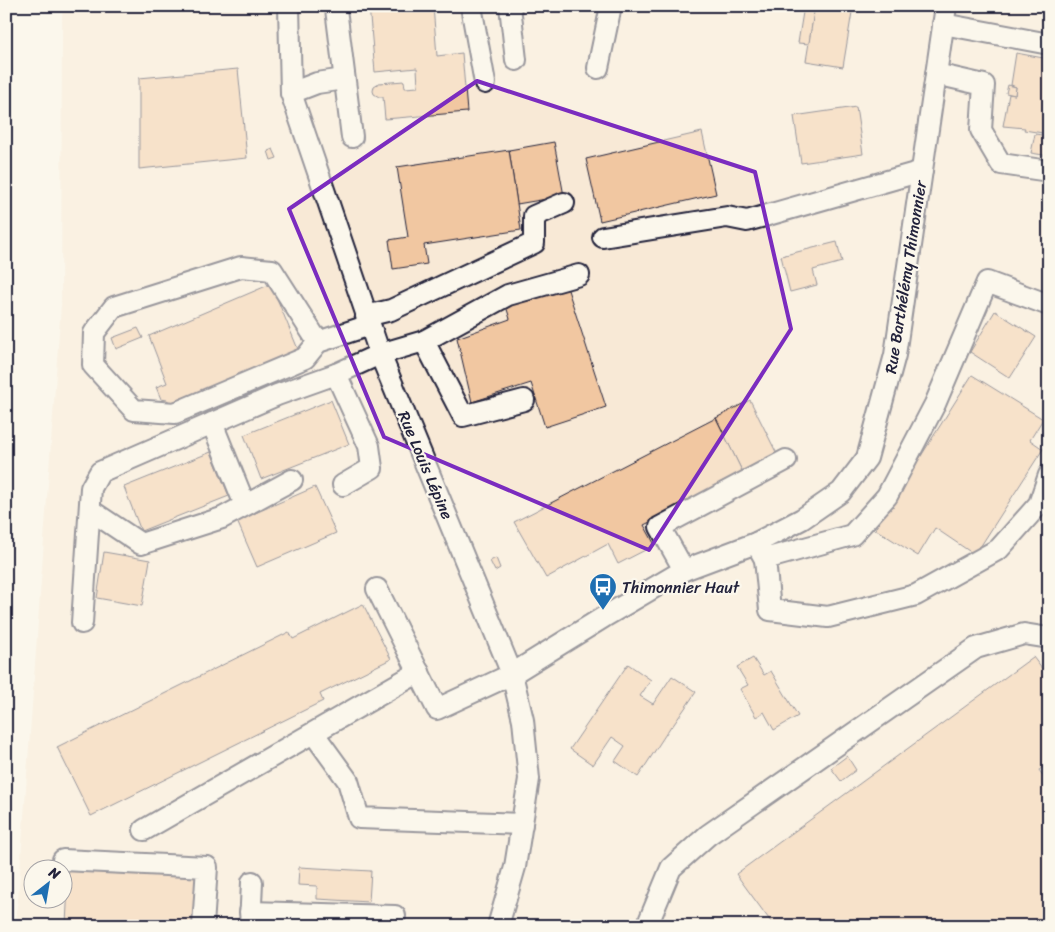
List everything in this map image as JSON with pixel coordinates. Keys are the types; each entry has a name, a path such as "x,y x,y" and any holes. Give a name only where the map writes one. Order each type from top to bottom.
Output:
{"street":[{"name":"Rue Louis Lépine","path":"290,6 291,93 380,354 512,674 523,720 529,779 515,867 498,926"},
{"path":"471,6 485,84"},
{"path":"510,6 516,60"},
{"path":"598,68 612,6"},
{"path":"336,9 352,137"},
{"path":"945,15 1049,44"},
{"name":"Rue Barthélémy Thimonnier","path":"419,672 437,709 512,674 604,616 684,570 761,551 841,492 867,458 895,355 945,15"},
{"path":"936,74 984,85 981,130 1001,164 1049,171"},
{"path":"291,93 317,83 344,79"},
{"path":"603,237 727,218 747,221 922,171"},
{"path":"318,342 272,270 241,267 114,307 94,333 93,366 134,410 175,413 306,358 318,342 368,321 534,243 534,216 564,203"},
{"path":"82,623 91,488 100,472 212,423 336,374 380,354 424,341 508,295 579,275"},
{"path":"1049,305 987,282 935,404 887,496 852,535 761,551 770,610 828,618 916,595 999,549 1039,504 1049,475"},
{"path":"424,341 463,416 524,400"},
{"path":"336,374 369,446 372,468 344,485"},
{"path":"212,423 245,506"},
{"path":"684,570 660,527 786,460"},
{"path":"90,510 141,544 222,518 292,480"},
{"path":"144,830 419,672 377,589"},
{"path":"647,926 670,868 708,835 976,648 1024,634 1049,638"},
{"path":"314,734 348,781 360,818 522,824"},
{"path":"72,860 207,867 203,926"},
{"path":"252,882 250,919 395,916"}],"highlighted area":[{"path":"477,81 755,172 791,329 649,550 384,437 289,209"}],"shaded area":[{"path":"62,6 1049,6 1049,926 16,926 61,304"}],"building":[{"path":"146,6 231,6 231,8 147,9"},
{"path":"369,6 433,6 437,56 462,53 467,112 385,119 383,97 374,94 374,86 379,83 404,81 405,88 418,87 417,68 375,72"},
{"path":"804,6 815,6 809,44 798,43"},
{"path":"815,6 853,6 843,67 806,61"},
{"path":"1016,53 1049,59 1049,134 1024,130 1025,128 1003,126 1009,94 1015,95 1016,87 1011,85"},
{"path":"238,69 247,158 139,169 139,78"},
{"path":"1008,85 1016,87 1015,95 1006,93"},
{"path":"856,107 863,154 801,163 794,116"},
{"path":"702,132 716,194 600,221 586,159"},
{"path":"1035,134 1049,136 1049,156 1031,153"},
{"path":"554,142 564,196 517,204 509,150"},
{"path":"273,149 277,158 271,160 268,151"},
{"path":"509,150 521,230 424,245 427,264 393,269 389,240 408,237 397,167"},
{"path":"837,242 842,262 813,270 817,285 790,292 781,256"},
{"path":"271,284 300,354 173,404 161,399 156,387 167,383 149,336"},
{"path":"567,287 606,407 545,427 531,383 472,402 457,338 510,319 506,306"},
{"path":"995,311 1036,337 1010,378 970,352"},
{"path":"138,328 143,338 116,349 112,338"},
{"path":"972,375 1043,419 1030,440 1043,449 975,555 935,528 918,556 875,529"},
{"path":"331,400 349,444 261,479 244,435"},
{"path":"750,400 778,456 744,475 716,418"},
{"path":"716,418 744,475 644,525 655,545 618,564 608,544 546,578 514,522"},
{"path":"211,452 229,496 141,531 124,487"},
{"path":"315,487 336,533 257,567 237,521"},
{"path":"104,552 150,560 142,606 97,598"},
{"path":"496,558 500,568 495,571 490,561"},
{"path":"363,604 391,659 320,694 323,701 91,816 57,747 289,632 293,639"},
{"path":"1033,657 1049,678 1049,763 1039,770 1049,784 1049,926 774,926 736,874"},
{"path":"753,658 764,675 771,671 798,716 774,730 764,712 756,717 740,689 748,685 737,667"},
{"path":"628,664 651,680 640,696 653,704 672,676 696,692 638,777 615,761 625,746 612,737 593,765 570,749"},
{"path":"847,756 856,770 841,781 831,768"},
{"path":"72,867 199,874 196,926 66,924 67,910 72,910"},
{"path":"299,867 371,871 369,902 317,899 317,886 298,885"}],"place":[{"name":"Thimonnier Haut","path":"603,611"}]}
